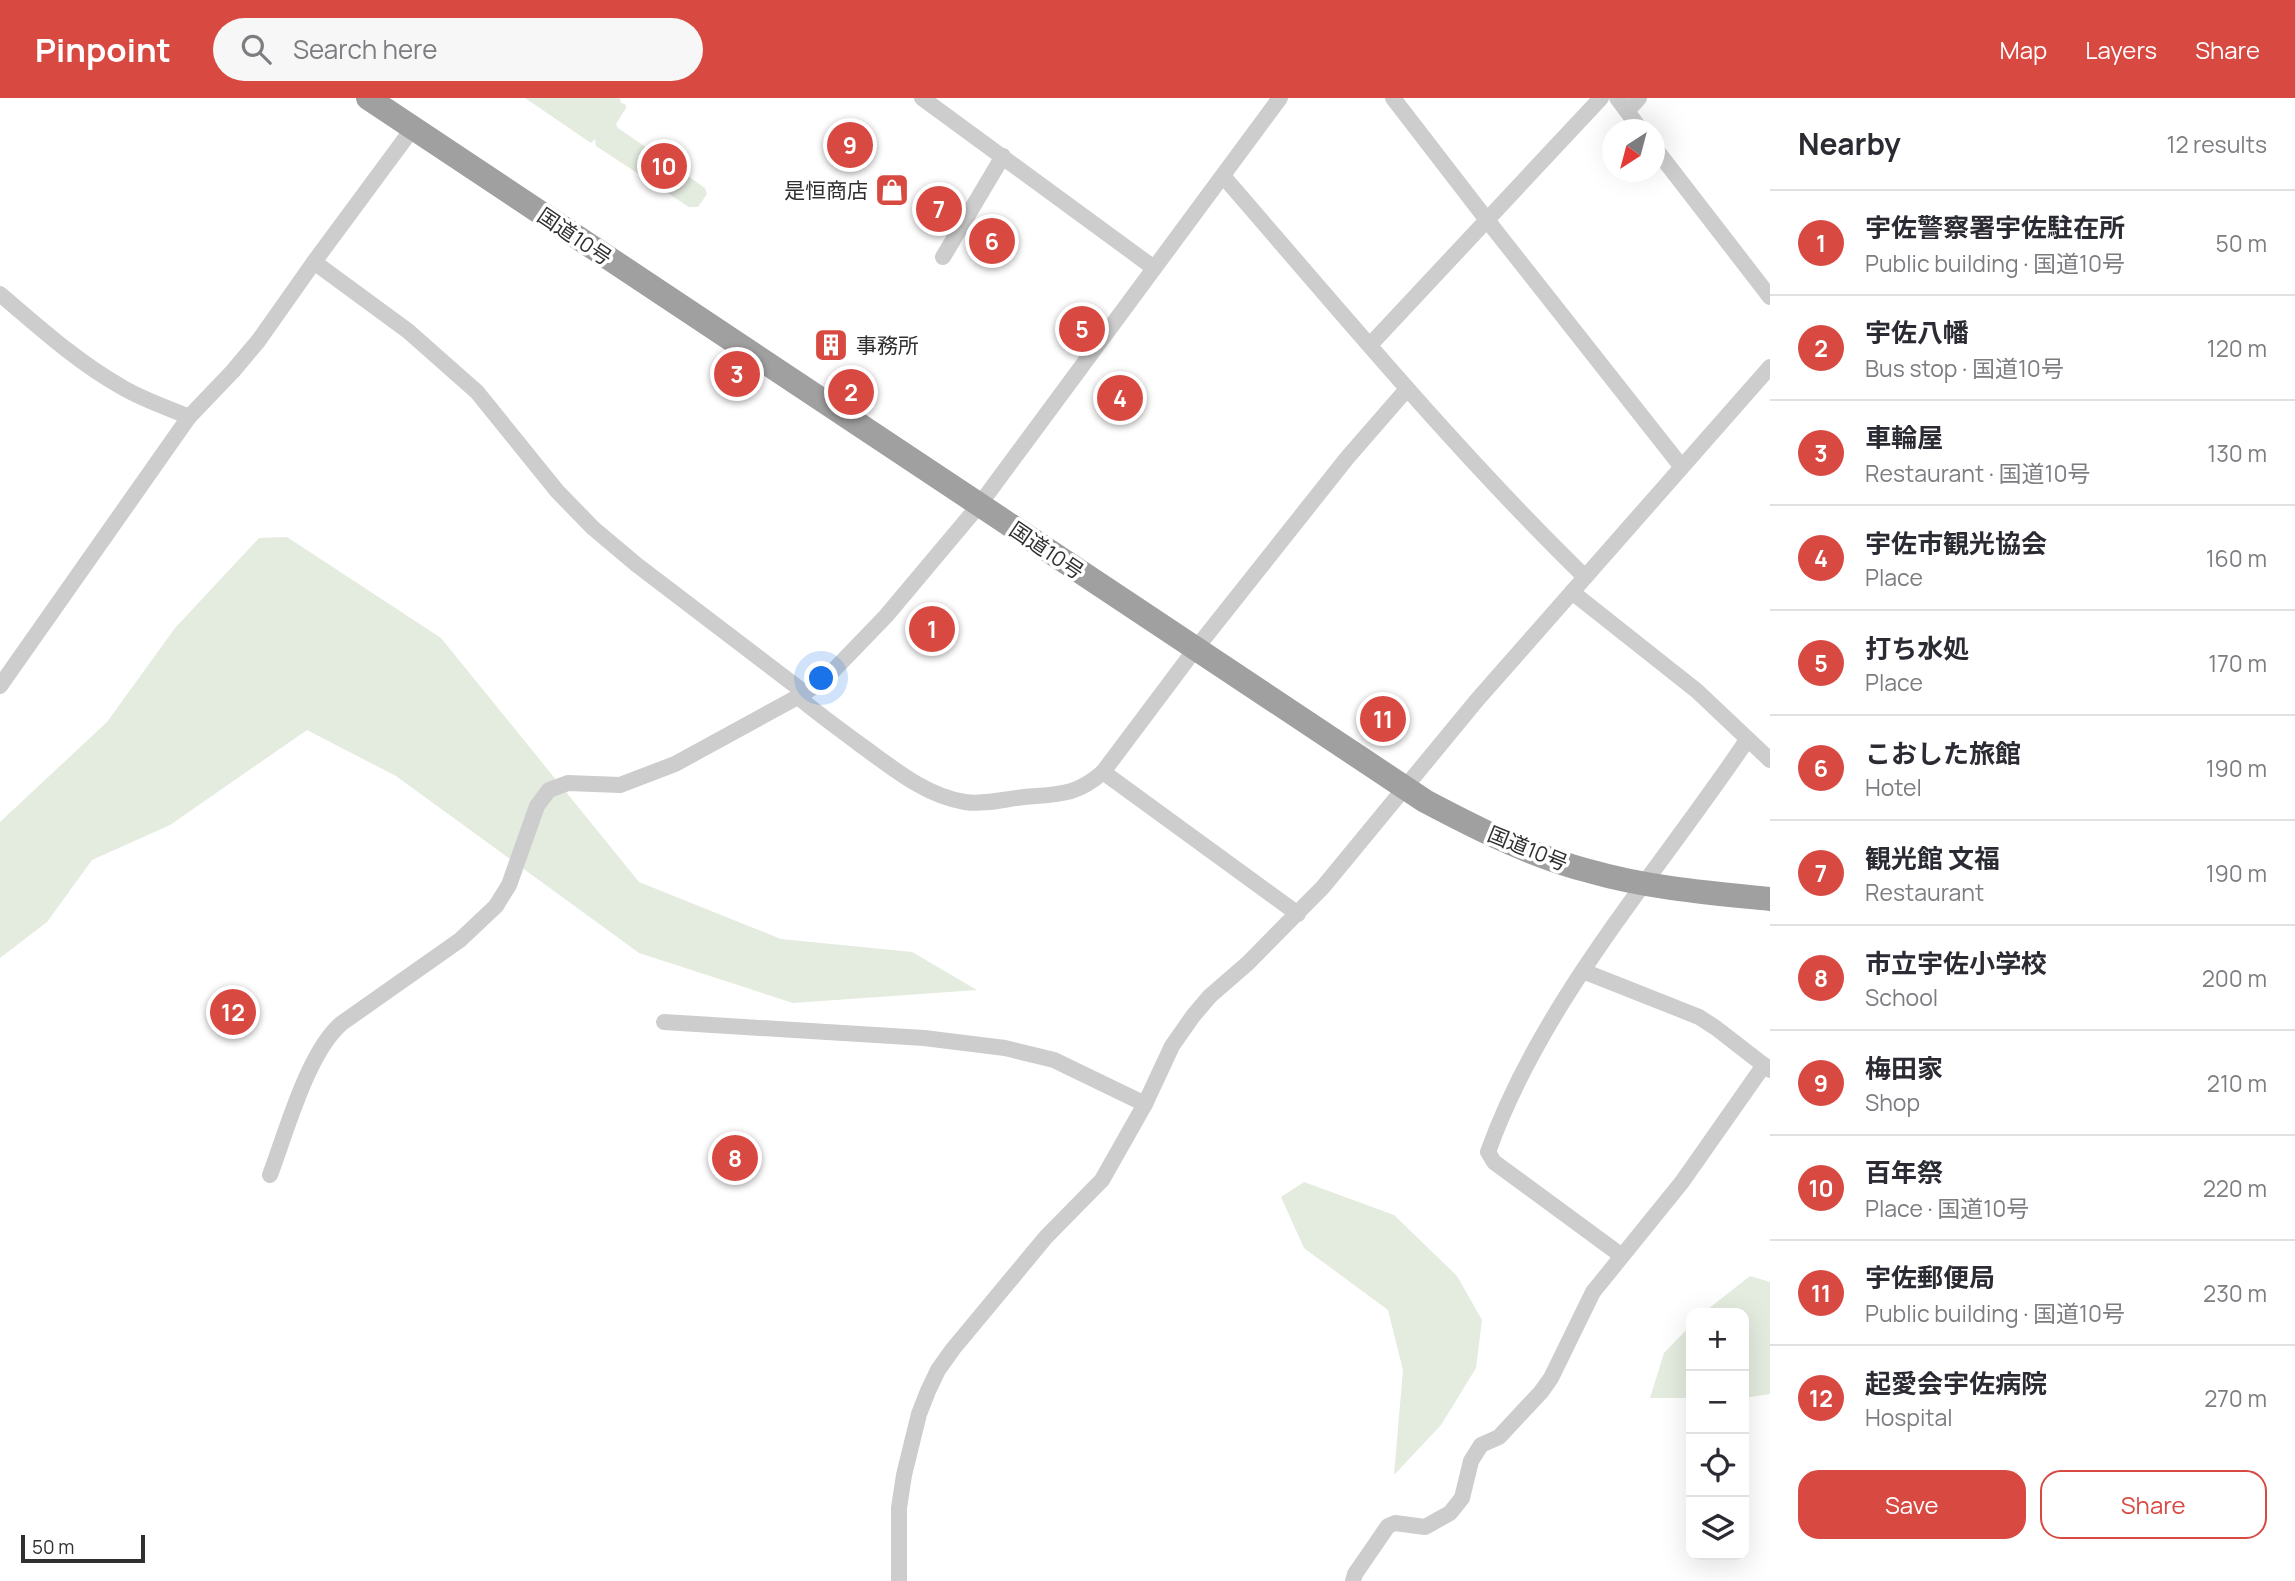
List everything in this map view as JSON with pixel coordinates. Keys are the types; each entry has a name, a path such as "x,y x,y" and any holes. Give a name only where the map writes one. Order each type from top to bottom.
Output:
{"highway":[{"name":"国道10号","path":"368,98 1445,812 1508,843 1589,872 1643,884 1770,899"}],"street":[{"path":"922,98 1154,268"},
{"path":"270,1175 310,1069 326,1040 342,1023 460,940 485,918 503,896 537,806 549,790 568,783 610,786 627,783 675,764 802,695 831,673 886,616 980,504 1280,98"},
{"path":"1393,98 1681,466"},
{"path":"1370,345 1601,98"},
{"path":"1633,119 1621,104 1639,98"},
{"path":"0,685 189,417 259,340 414,128"},
{"path":"943,257 1003,156"},
{"path":"1665,161 1770,297"},
{"path":"1223,176 1407,389 1506,498 1585,577"},
{"path":"314,262 408,331 477,392 557,491 593,528 637,565 902,774 942,796 965,802 984,803 1060,795 1076,791 1103,772 1196,648 1347,457 1407,389"},
{"path":"0,294 67,351 97,372 122,388 189,417"},
{"path":"899,1581 899,1508 904,1475 919,1414 938,1370 962,1337 1029,1258 1102,1180 1145,1104 1171,1046 1192,1016 1298,914 1353,852 1477,700 1770,367"},
{"path":"1572,592 1697,691 1770,760"},
{"path":"1622,1256 1494,1162 1488,1152 1503,1110 1520,1076 1583,971 1747,740"},
{"path":"1103,772 1298,914"},
{"path":"1353,1581 1388,1526 1395,1523 1425,1527 1450,1513 1462,1498 1471,1461 1476,1453 1482,1445 1499,1437 1541,1392 1551,1378 1593,1292 1682,1182 1767,1067 1699,1017 1583,971"},
{"path":"664,1022 924,1038 1005,1048 1054,1060 1145,1104"}],"shaded area":[{"path":"525,98 618,98 626,108 616,124 618,128 705,188 707,194 698,207 689,207 596,146 595,139 591,143"},
{"path":"287,537 441,638 639,882 781,939 912,952 977,990 793,1003 639,953 396,776 307,730 170,825 92,860 47,922 0,958 0,822 107,722 175,628 259,538"},
{"path":"1304,1182 1394,1215 1457,1276 1482,1320 1476,1368 1441,1425 1394,1475 1403,1370 1388,1310 1304,1248 1281,1197"},
{"path":"1750,1276 1770,1282 1770,1394 1749,1397 1749,1308 1709,1308"},
{"path":"1686,1330 1686,1398 1650,1398 1664,1353"}],"place":[{"name":"梅田家","path":"850,145"},
{"name":"百年祭","path":"664,166"},
{"name":"是恒商店","path":"892,190"},
{"name":"観光館 文福","path":"939,209"},
{"name":"こおした旅館","path":"992,241"},
{"name":"打ち水処","path":"1082,329"},
{"name":"事務所","path":"831,345"},
{"name":"車輪屋","path":"737,374"},
{"name":"宇佐八幡","path":"851,392"},
{"name":"宇佐市観光協会","path":"1120,398"},
{"name":"宇佐警察署宇佐駐在所","path":"932,629"},
{"name":"宇佐郵便局","path":"1383,719"},
{"name":"起愛会宇佐病院","path":"233,1012"},
{"name":"市立宇佐小学校","path":"735,1158"}]}
